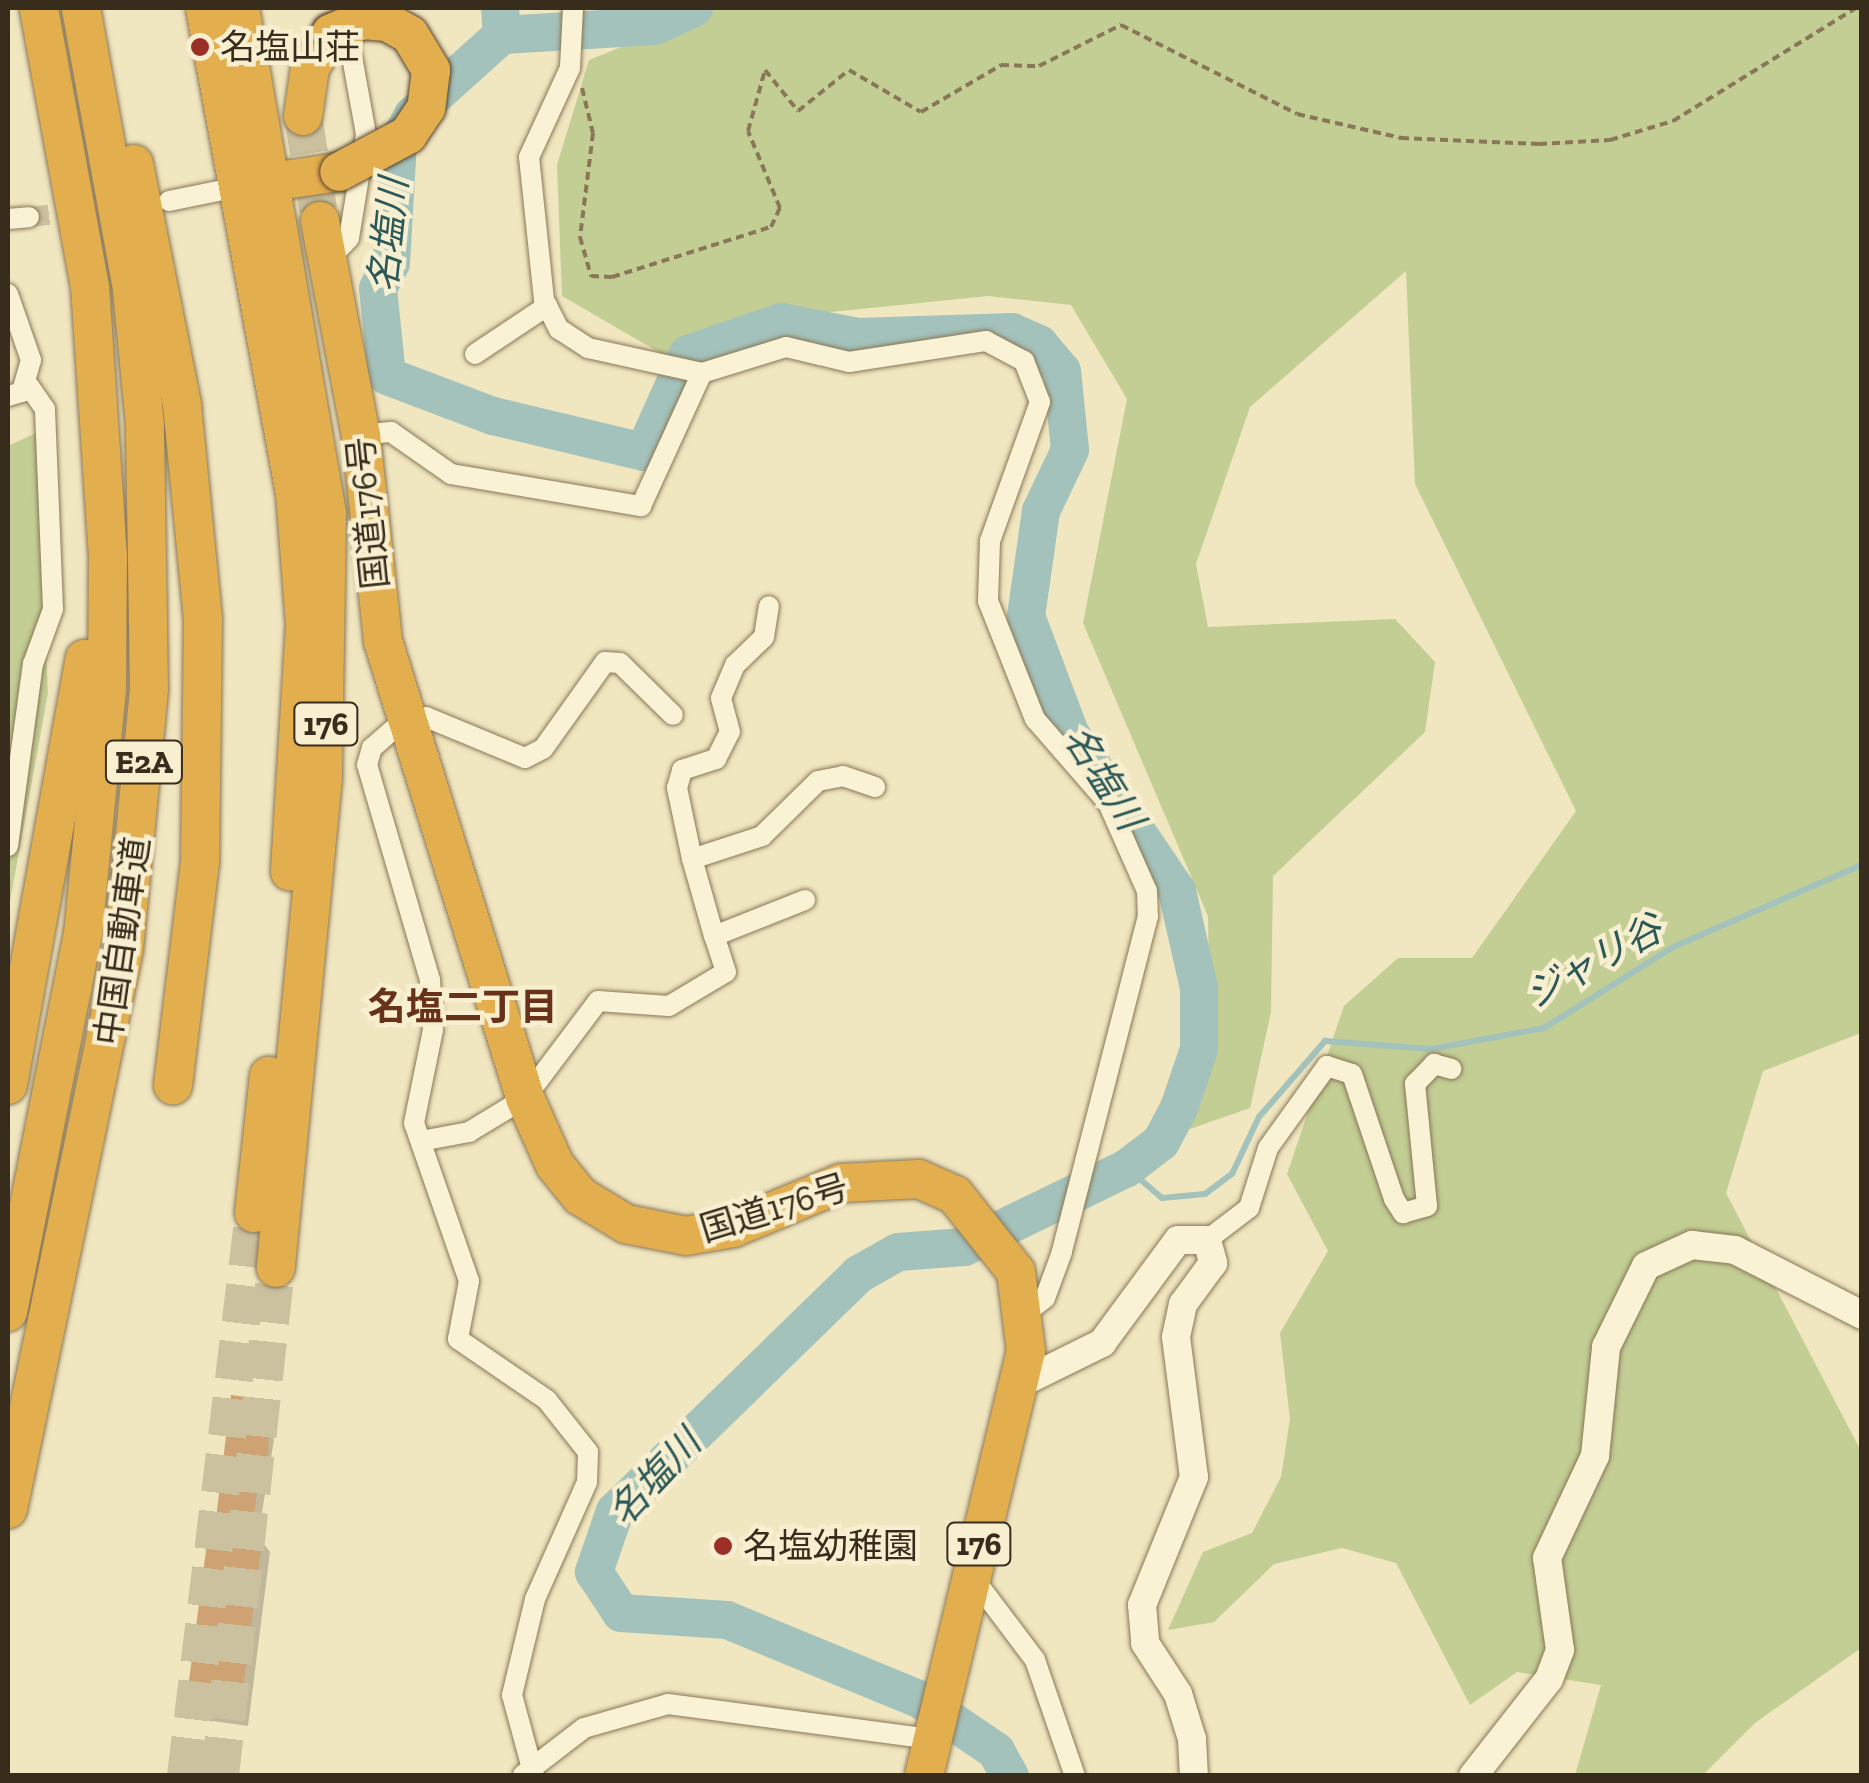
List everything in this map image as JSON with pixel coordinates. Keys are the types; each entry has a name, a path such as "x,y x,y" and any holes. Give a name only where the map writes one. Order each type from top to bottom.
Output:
{"highway":[{"name":"中国自動車道","path":"8,1312 62,1059 98,811 108,558 90,287 39,8"},
{"name":"中国自動車道","path":"8,1509 124,948 149,689 134,308 81,8"},
{"path":"90,8 167,312 203,619 200,862 173,1085"},
{"name":"国道176号","path":"205,8 255,185 327,514 330,640 276,1268"},
{"name":"国道176号","path":"240,8 255,185 295,492 305,625 287,916 254,1212"},
{"path":"255,185 339,172 408,135 426,108 430,70 410,35 387,22 337,20 310,68 303,116"},
{"name":"国道176号","path":"320,222 361,435 376,598 406,719 525,1098 544,1147 580,1196 645,1232 714,1233 841,1183 919,1179 955,1195 988,1230 1027,1312"},
{"path":"8,1084 76,728 102,423"},
{"name":"176","path":"933,1739 1019,1384 1027,1312"}],"street":[{"path":"573,8 570,68 529,158 532,248 548,306 559,329 588,348 702,373 786,347 849,362 986,341 1014,350 1034,379 1040,402 990,542 988,601 1035,719 1108,803 1148,891 1148,916 1062,1252 1045,1298 1027,1312"},
{"path":"328,260 349,238 366,134 337,20"},
{"path":"169,201 255,185"},
{"path":"8,218 30,217"},
{"path":"8,294 31,360 27,384 45,409 53,609 33,664 8,846"},
{"path":"475,354 548,306"},
{"path":"361,435 391,432 451,474 640,506 702,373"},
{"path":"8,396 27,384"},
{"path":"421,1142 469,1132 525,1098 598,1001 654,1011 726,972 692,859 677,788 682,770 716,759 730,732 721,698 735,665 764,637 768,606"},
{"path":"673,715 620,663 604,662 543,749 525,758 446,722 406,719 372,748 368,764 430,980 433,1030 414,1123 469,1281 458,1339 547,1400 588,1452 588,1482 534,1599 512,1695 531,1774 584,1728 668,1704 933,1739"},
{"path":"692,859 762,836 818,781 843,776 875,787"},
{"path":"714,936 805,900"},
{"path":"1019,1384 1102,1343 1178,1240 1208,1240 1250,1208 1268,1148 1327,1066 1352,1074 1394,1200 1404,1212 1427,1206 1414,1084 1434,1064 1451,1069"},
{"path":"1194,1776 1192,1739 1178,1694 1145,1642 1142,1605 1194,1476 1176,1338 1183,1304 1213,1264 1208,1240"},
{"path":"1472,1776 1549,1679 1560,1650 1548,1558 1595,1456 1606,1346 1646,1266 1692,1245 1735,1250 1862,1314"},
{"path":"971,1575 1035,1660 1075,1776"}],"path":[{"path":"570,68 593,133 580,237 592,276 612,277 771,227 780,208 748,132 765,70 798,112 849,70 921,112 1000,65 1039,66 1121,25 1297,114 1401,138 1557,144 1672,121 1856,8"}],"green space":[{"path":"719,8 1861,8 1861,1033 1763,1071 1726,1193 1861,1451 1861,1648 1755,1723 1703,1775 1575,1775 1601,1685 1517,1672 1470,1705 1396,1563 1342,1548 1274,1564 1214,1622 1168,1630 1203,1552 1252,1533 1281,1477 1290,1419 1280,1333 1328,1251 1287,1174 1344,1006 1398,958 1472,958 1576,811 1415,484 1406,271 1250,407 1196,564 1208,627 1395,619 1435,662 1425,732 1273,876 1271,1012 1250,1108 1190,1129 1210,1024 1208,916 1083,623 1127,399 1071,305 988,296 773,318 667,357 562,296 557,165 589,60"},
{"path":"36,433 48,693 8,912 8,446"}],"building":[{"path":"231,1395 269,1400 268,1478 259,1477 253,1523 216,1518"},
{"path":"209,1527 263,1534 240,1712 186,1704"}],"waterway":[{"name":"名塩川","path":"500,8 502,35 413,115 398,142 391,263 378,288 387,376 493,416 644,452 688,354 781,322 858,337 1012,332 1039,344 1062,371 1070,450 1041,511 1026,616 1070,733 1177,891 1199,988 1199,1049 1179,1108 1161,1142 1127,1168 964,1247 898,1252 859,1274 615,1511 594,1572 621,1613 727,1620 921,1700 996,1751 1010,1776"},
{"path":"502,35 655,26 694,8"},
{"name":"ジャリ谷","path":"1127,1168 1162,1198 1205,1194 1232,1174 1259,1117 1325,1041 1431,1049 1544,1028 1673,947 1862,865"}],"tunnel":[{"path":"303,116 320,221"},
{"path":"29,217 83,211"},
{"path":"186,1776 254,1213"},
{"path":"220,1776 276,1268"}],"place":[{"name":"名塩山荘","path":"200,47"},
{"name":"名塩幼稚園","path":"723,1546"}],"district":[{"name":"名塩二丁目","path":"463,1008"}]}
